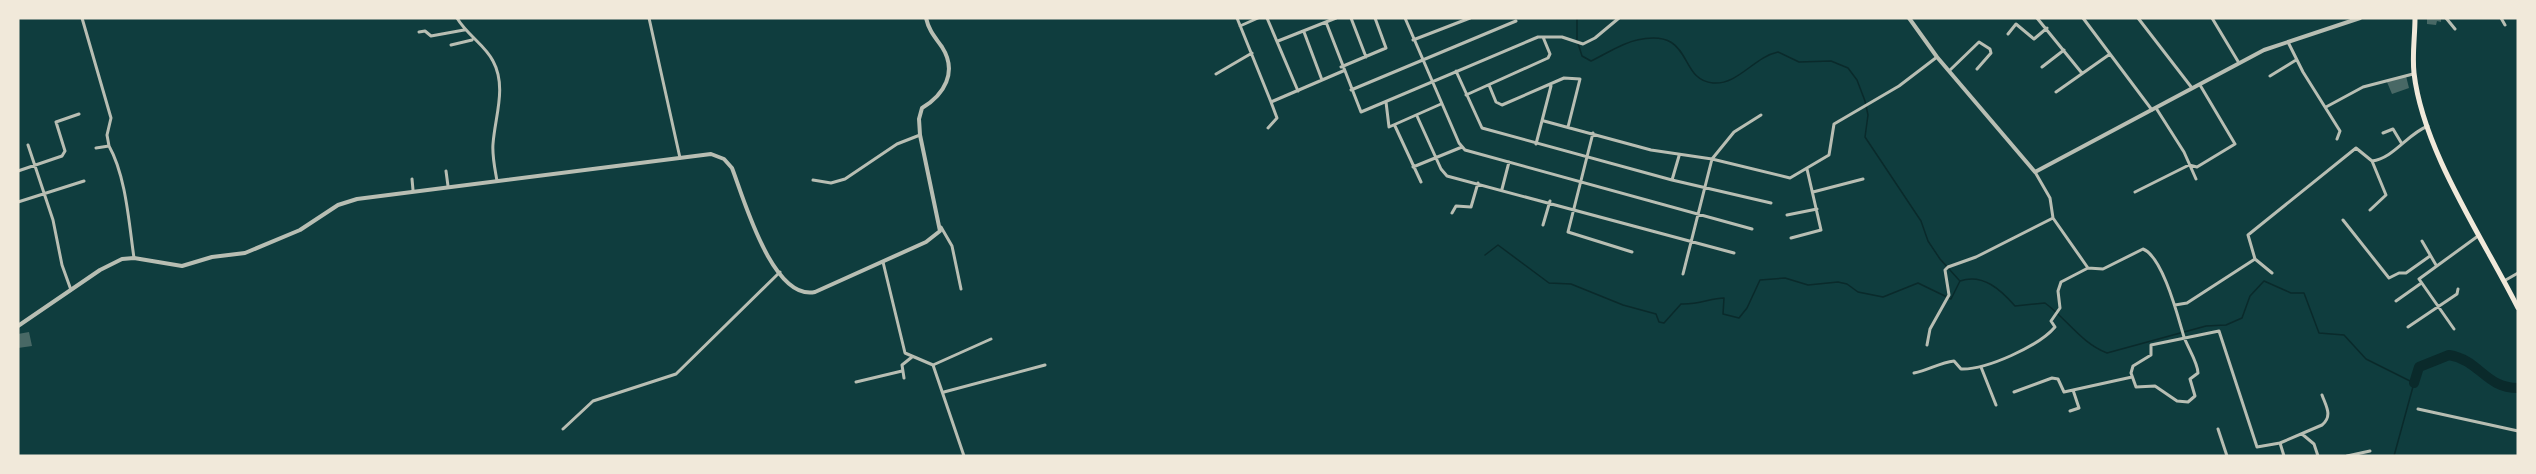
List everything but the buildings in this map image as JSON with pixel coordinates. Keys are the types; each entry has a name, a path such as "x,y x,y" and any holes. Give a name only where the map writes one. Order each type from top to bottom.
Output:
{"main road":[{"path":"2415,18 2414,74 2428,126 2518,308"}],"street":[{"path":"82,18 111,118 107,135 126,201 134,258"},
{"path":"458,18 464,30 494,61 499,81 493,150 497,181"},
{"path":"649,18 680,158"},
{"path":"926,18 932,35 944,50 949,72 941,95 921,112 920,135 932,198 941,227 952,246 961,289"},
{"path":"1237,18 1277,118 1268,128"},
{"path":"1240,26 1258,18"},
{"path":"1267,18 1298,91"},
{"path":"1278,41 1336,18"},
{"path":"1351,18 1366,57"},
{"path":"1271,102 1322,81 1386,48 1375,18"},
{"path":"1405,18 1462,147"},
{"path":"1413,40 1470,18"},
{"path":"1326,22 1360,112 1538,37 1568,38 1576,44 1583,44 1619,18"},
{"path":"1909,18 1936,57 2035,172 2049,198 2053,218 2088,268"},
{"path":"2038,18 2081,72"},
{"path":"2083,18 2154,109 2196,179"},
{"path":"2138,18 2193,89"},
{"path":"2212,18 2239,63"},
{"path":"2035,172 2117,125 2154,109 2287,40 2344,20 2360,18"},
{"path":"2446,18 2455,29"},
{"path":"2501,18 2505,25"},
{"path":"1351,90 1516,21"},
{"path":"2008,34 2016,24 2034,39 2047,28"},
{"path":"418,32 425,31 430,36 464,30"},
{"path":"1304,32 1322,81"},
{"path":"1466,95 1548,58 1550,54 1543,37"},
{"path":"451,45 473,40"},
{"path":"2287,40 2296,60 2340,131 2337,138"},
{"path":"1949,71 1979,42 1990,49 1991,53 1977,69"},
{"path":"2042,67 2064,50"},
{"path":"1216,74 1252,53"},
{"path":"2056,92 2081,72 2110,54"},
{"path":"1544,121 1678,156 1712,159 1790,178 1829,155 1834,124 1899,86 1936,57"},
{"path":"2270,76 2296,60"},
{"path":"1456,71 1482,128 1672,180 1771,203"},
{"path":"2326,107 2363,87 2414,74"},
{"path":"1489,85 1501,105 1551,86 1564,78 1581,80 1568,127"},
{"path":"2134,192 2189,165 2197,167 2235,142 2200,85"},
{"path":"1536,144 1544,121 1551,86"},
{"path":"1386,102 1388,126 1395,126 1442,104"},
{"path":"18,171 64,154 56,122 79,114"},
{"path":"1683,273 1712,159 1734,132 1761,115"},
{"path":"1417,116 1444,174 1550,201 1734,253"},
{"path":"1395,126 1421,182"},
{"path":"2372,161 2383,158 2412,134 2428,126"},
{"path":"2383,133 2393,130 2402,144"},
{"path":"1593,133 1573,208 1569,234 1632,252"},
{"path":"813,180 831,183 845,179 897,144 920,135"},
{"path":"28,145 53,220 62,265 71,291"},
{"path":"96,148 109,146"},
{"path":"1413,167 1462,147 1752,229"},
{"path":"2272,273 2255,259 2248,235 2355,148 2360,149 2372,161 2386,195 2370,210"},
{"path":"18,326 115,261 134,258 183,266 212,257 245,253 300,230 338,205 357,199 413,190 711,154 728,162 759,244 794,286 810,293 930,240 941,227"},
{"path":"1672,180 1678,156"},
{"path":"1502,189 1509,162"},
{"path":"1791,238 1821,230 1808,169"},
{"path":"446,171 448,186"},
{"path":"412,179 413,190"},
{"path":"1813,192 1863,179"},
{"path":"18,202 84,181"},
{"path":"1452,213 1457,205 1471,207 1478,183"},
{"path":"1543,225 1550,201"},
{"path":"1787,215 1817,209"},
{"path":"1927,345 1930,329 1949,295 1946,270 1949,266 1976,257 2053,218"},
{"path":"2343,220 2389,278 2399,273 2406,273 2430,256"},
{"path":"2454,329 2420,284 2420,277 2480,235"},
{"path":"2422,241 2436,265"},
{"path":"1914,373 1954,361 1961,369 1981,367 2049,334 2055,327 2051,321 2060,308 2058,291 2061,282 2088,268 2103,269 2146,249 2160,271 2175,305 2184,338 2199,371 2190,378 2194,392 2191,401 2180,403 2155,386 2138,389 2132,377 2133,366 2151,355 2151,346 2184,338 2220,330 2257,447 2280,443 2328,420 2329,416 2322,395"},
{"path":"2175,305 2187,303 2255,259"},
{"path":"883,262 904,348 912,357 933,365 991,339"},
{"path":"563,429 593,401 676,374 780,272"},
{"path":"2505,281 2518,273"},
{"path":"2396,301 2420,284"},
{"path":"2408,327 2458,293 2458,289"},
{"path":"904,378 902,364 912,357"},
{"path":"933,365 964,456"},
{"path":"944,392 1045,365"},
{"path":"1981,367 1996,405"},
{"path":"856,382 902,371"},
{"path":"2014,392 2033,383 2056,378 2062,392 2132,377"},
{"path":"2070,411 2079,408 2073,390"},
{"path":"2418,409 2518,431"},
{"path":"2218,429 2227,456"},
{"path":"2302,434 2314,444 2318,456"},
{"path":"2280,443 2284,456"},
{"path":"2347,456 2370,451"}],"waterway":[{"path":"1577,18 1577,40 1582,56 1591,61 1631,41 1655,38 1668,41 1677,47 1694,73 1702,80 1713,83 1730,80 1761,59 1778,52 1799,62 1831,61 1848,68 1857,80 1865,101 1868,115 1865,137 1921,221 1928,241 1940,259 1959,280"},
{"path":"1485,255 1498,245 1549,283 1571,284 1623,305 1656,314 1659,322 1664,323 1681,304 1719,298 1724,298 1723,314 1739,318 1747,308 1760,280 1785,278 1808,285 1838,282 1847,284 1858,292 1883,297 1918,283 1951,299 1960,281 1976,279 1991,284 2015,306 2045,303 2089,343 2107,353 2206,326 2226,325 2242,318 2250,296 2264,281 2291,293 2304,293 2319,333 2344,335 2366,359 2414,383 2394,456"},
{"path":"2414,383 2419,367 2449,355 2468,362 2498,384 2518,388"}]}
